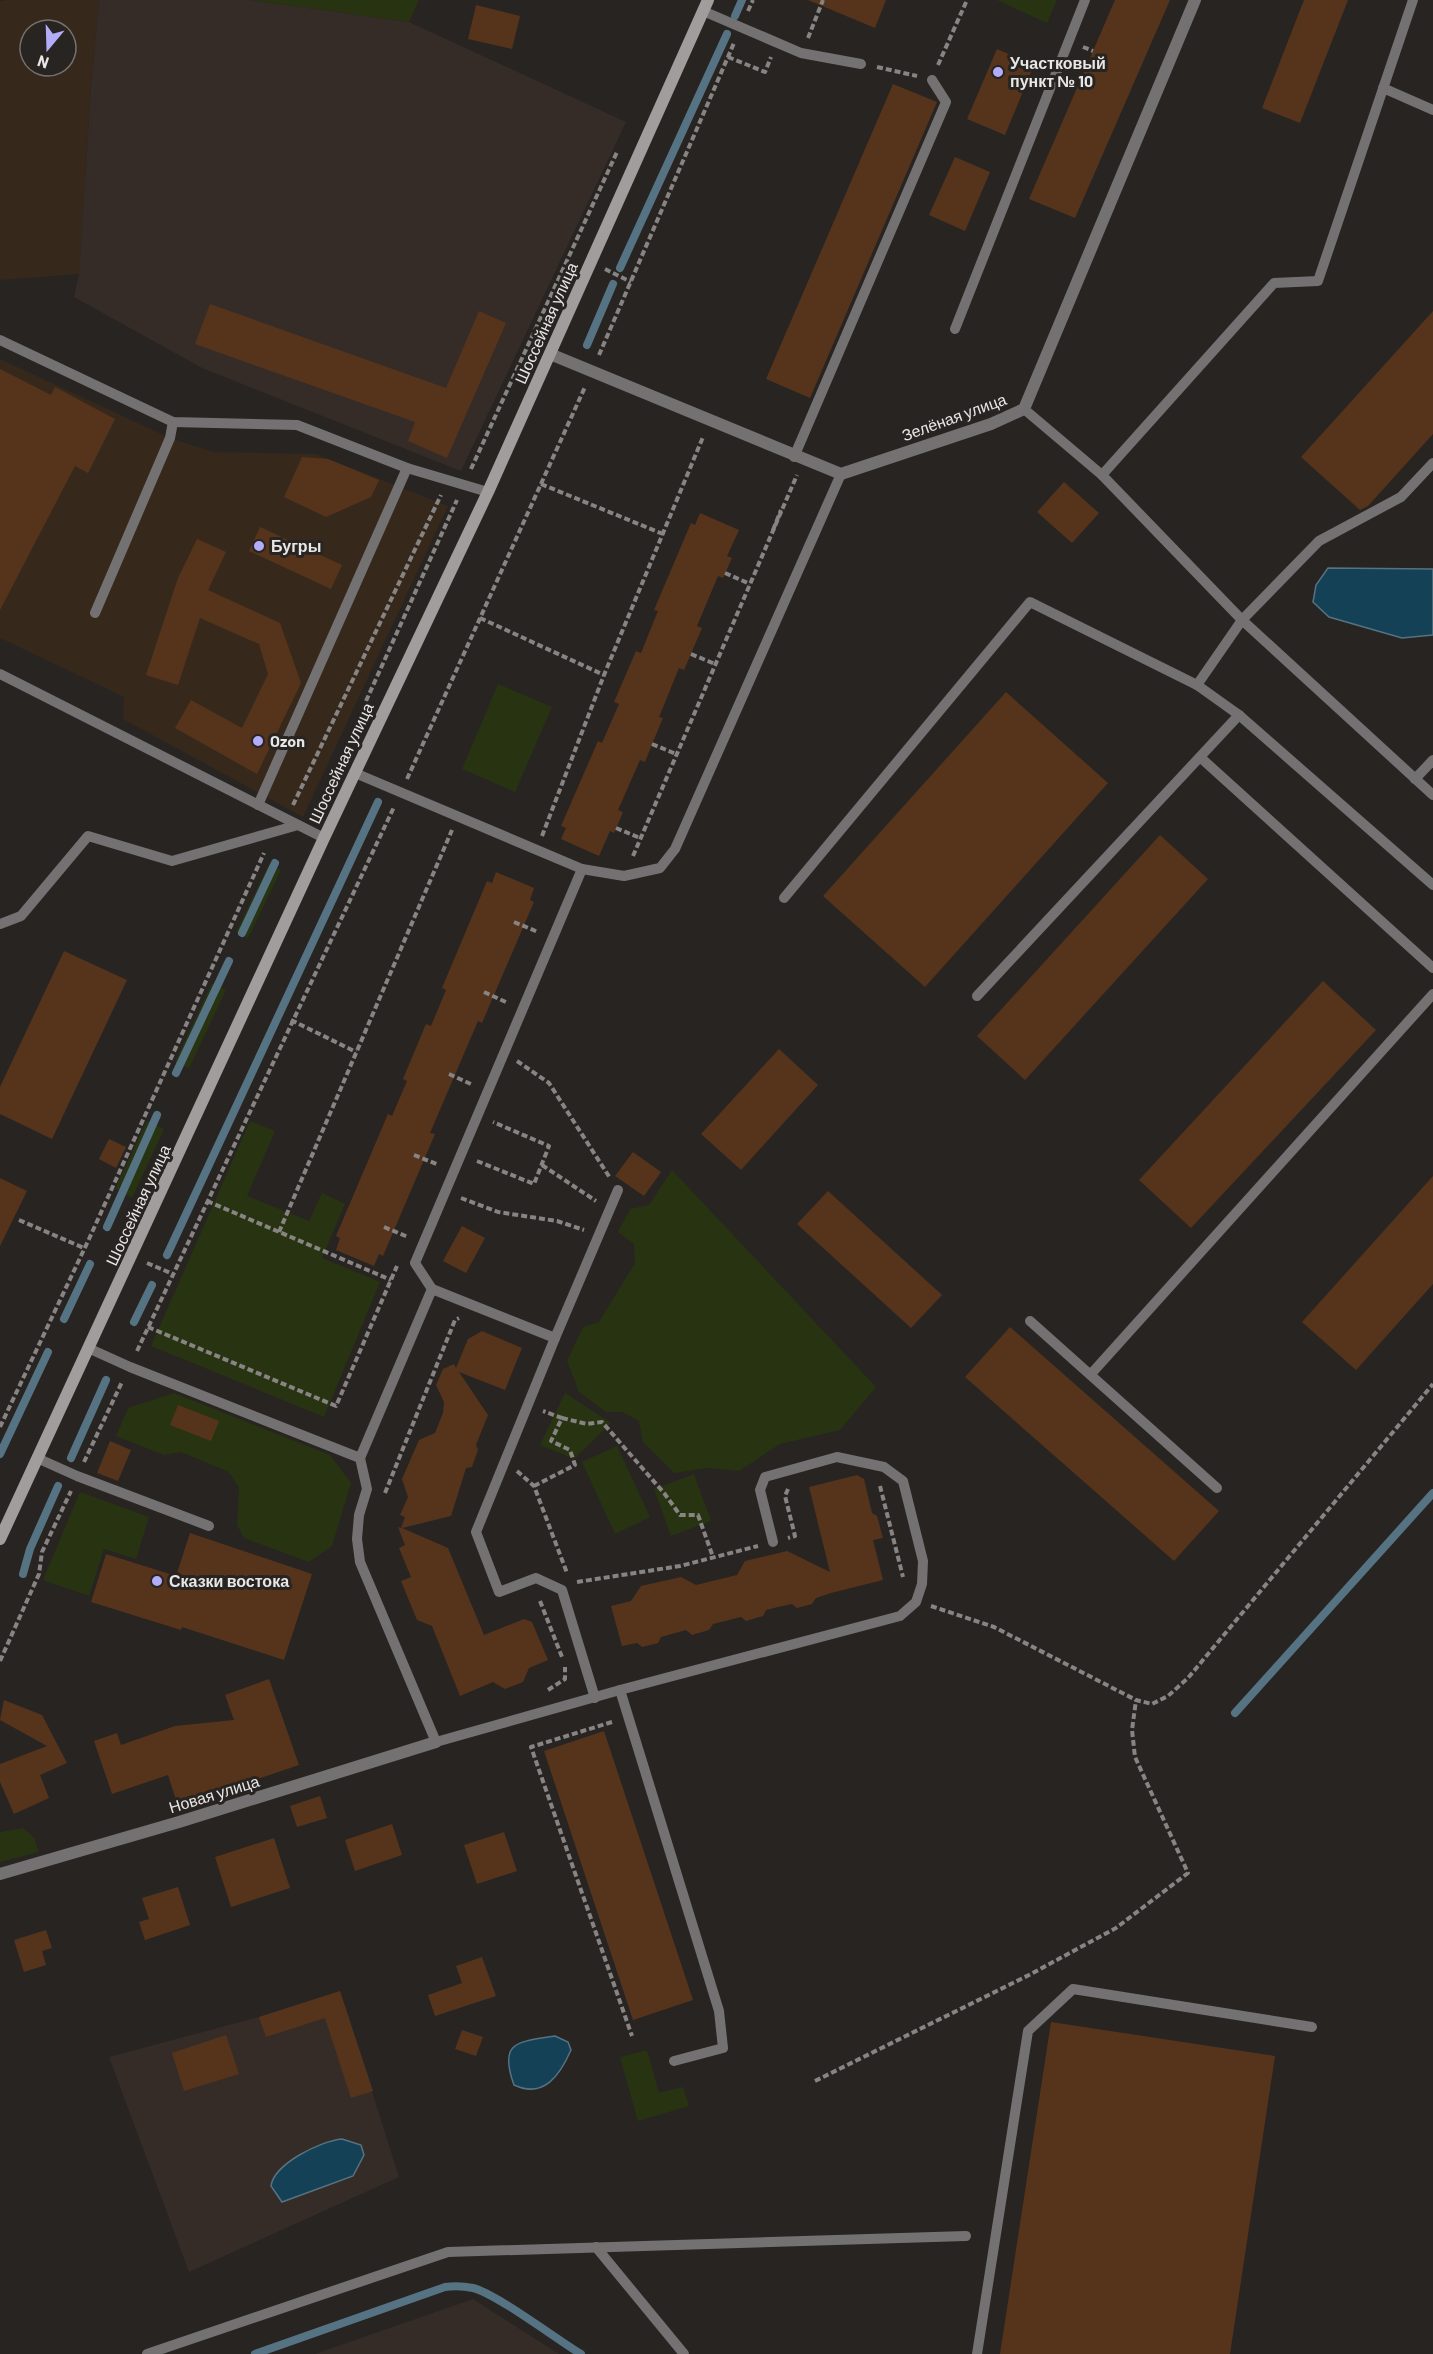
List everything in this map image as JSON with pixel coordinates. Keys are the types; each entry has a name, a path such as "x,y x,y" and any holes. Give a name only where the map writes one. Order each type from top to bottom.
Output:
{"main road":[{"name":"Шоссейная улица","path":"0,1539 324,838 488,492 706,5"}],"street":[{"name":"Зелёная улица","path":"841,474 991,424 1024,409 1195,0"},
{"path":"550,354 841,474"},
{"name":"Новая улица","path":"0,1874 179,1822 436,1742"}],"lane":[{"path":"955,329 1085,0"},
{"path":"1102,475 1274,283 1318,281 1413,0"},
{"path":"706,5 741,27 801,53 861,64"},
{"path":"799,458 946,102 932,80"},
{"path":"1383,88 1433,110"},
{"path":"0,340 173,422 297,425 406,468 488,492"},
{"path":"1024,409 1102,475 1242,620 1433,795"},
{"path":"95,613 170,438 173,422"},
{"path":"1197,685 1242,620 1319,541 1401,497 1433,463"},
{"path":"258,805 406,468"},
{"path":"355,773 582,869 624,876 660,868 675,849 841,474"},
{"path":"784,898 1030,602 1197,685 1239,716 1433,885"},
{"path":"0,674 324,838"},
{"path":"977,996 1239,716"},
{"path":"1201,758 1433,968"},
{"path":"1415,779 1433,760"},
{"path":"0,924 21,916 88,836 172,861 298,825"},
{"path":"555,1338 432,1289 415,1263 582,869"},
{"path":"1091,1374 1433,994"},
{"path":"595,1698 562,1590 536,1578 498,1592 476,1533 618,1190"},
{"path":"432,1289 360,1458 367,1489 359,1515 357,1539 360,1562 436,1742 620,1690 900,1616 916,1602 922,1584 923,1561 903,1481 884,1467 837,1457 765,1477 760,1490 772,1542"},
{"path":"1030,1321 1217,1488"},
{"path":"88,1348 130,1367 360,1458"},
{"path":"38,1458 77,1476 208,1526"},
{"path":"620,1690 719,2011 723,2048 674,2061"},
{"path":"977,2354 1028,2031 1073,1989 1312,2027"},
{"path":"147,2354 448,2252 966,2236"},
{"path":"596,2247 684,2354"}],"path":[{"path":"0,1661 39,1574 42,1552 400,793 592,372 753,0"},
{"path":"801,53 823,0"},
{"path":"861,64 932,80 967,0"},
{"path":"728,57 765,72 771,57 779,60"},
{"path":"361,711 618,151"},
{"path":"591,262 631,282"},
{"path":"537,851 604,675 710,421"},
{"path":"624,876 773,531 799,458"},
{"path":"285,819 299,796 447,480"},
{"path":"541,484 663,534"},
{"path":"725,573 750,584"},
{"path":"480,618 604,675"},
{"path":"691,654 715,664"},
{"path":"652,744 676,754"},
{"path":"279,1232 457,818"},
{"path":"616,828 640,838"},
{"path":"0,1427 260,861 278,831"},
{"path":"514,922 541,933"},
{"path":"484,992 511,1004"},
{"path":"291,1020 356,1052"},
{"path":"504,1053 549,1083 618,1190"},
{"path":"449,1074 476,1086"},
{"path":"461,1154 534,1184 542,1165 549,1146 477,1116"},
{"path":"414,1155 441,1166"},
{"path":"542,1165 610,1210"},
{"path":"445,1191 498,1212 557,1221 599,1235"},
{"path":"207,1201 391,1280"},
{"path":"20,1220 84,1248"},
{"path":"384,1227 410,1238"},
{"path":"132,1257 173,1274"},
{"path":"148,1327 336,1406 400,1258"},
{"path":"916,1602 994,1627 1136,1700 1152,1704 1168,1696 1188,1678 1433,1384"},
{"path":"528,1405 562,1419 587,1424 602,1422 664,1492 680,1515 698,1515 713,1557"},
{"path":"534,1486 575,1465 570,1450 551,1441 562,1419"},
{"path":"504,1463 534,1486 571,1583 680,1566 795,1536 785,1496 790,1485"},
{"path":"875,1481 881,1486 904,1583"},
{"path":"815,2081 1029,1975 1116,1928 1188,1873 1135,1756 1132,1730 1136,1700"},
{"path":"616,1721 531,1747 632,2036"}],"shaded area":[{"path":"99,0 79,274 0,280 0,1"},
{"path":"99,0 250,0 409,22 626,122 461,471 202,368 74,297 79,274"},
{"path":"0,359 170,438 213,452 316,454 448,506 303,817 123,719 124,697 0,638"},
{"path":"340,1991 399,2177 189,2272 109,2057 259,2017"},
{"path":"473,2299 559,2354 315,2354"}],"green space":[{"path":"250,0 419,0 409,22"},
{"path":"997,0 1057,0 1047,23"},
{"path":"498,684 552,707 515,792 462,769"},
{"path":"269,864 281,870 248,938 236,932"},
{"path":"212,983 226,990 189,1068 175,1062"},
{"path":"147,1121 164,1129 132,1198 115,1189"},
{"path":"250,1121 275,1131 247,1196 309,1221 322,1193 345,1204 322,1258 380,1282 324,1417 151,1346"},
{"path":"672,1170 876,1387 840,1430 780,1444 739,1471 707,1468 674,1473 643,1442 639,1421 622,1412 606,1412 579,1392 567,1361 583,1327 599,1322 635,1263 634,1244 618,1232 630,1209 649,1205"},
{"path":"174,1393 330,1455 351,1483 332,1546 309,1562 244,1538 237,1525 239,1488 229,1472 181,1452 164,1455 116,1436 128,1408"},
{"path":"565,1393 611,1423 574,1459 540,1445"},
{"path":"617,1446 650,1517 615,1534 582,1462"},
{"path":"694,1474 711,1521 671,1536 654,1489"},
{"path":"80,1492 149,1517 136,1559 104,1549 89,1596 43,1580"},
{"path":"23,1828 34,1838 39,1852 0,1862 0,1832"},
{"path":"647,2050 659,2093 683,2087 689,2106 638,2121 620,2057"}],"water":[{"path":"1328,568 1433,569 1433,635 1402,638 1329,617 1313,602 1316,585"},
{"path":"555,2036 568,2042 571,2050 556,2076 542,2087 534,2089 514,2085 508,2060 515,2046 531,2040"},
{"path":"342,2139 361,2145 364,2155 353,2176 282,2202 271,2186 280,2170 311,2149"}],"building":[{"path":"808,0 886,0 875,28"},
{"path":"1115,0 1170,0 1075,218 1029,199"},
{"path":"1304,0 1348,0 1300,123 1262,108"},
{"path":"476,5 520,16 512,49 468,39"},
{"path":"997,49 1034,65 1005,135 967,119"},
{"path":"893,84 937,102 810,398 766,379"},
{"path":"955,157 990,172 965,231 929,215"},
{"path":"210,304 446,388 479,311 506,323 447,458 408,441 415,422 195,344"},
{"path":"1433,311 1433,434 1368,506 1360,510 1301,457"},
{"path":"0,369 51,395 55,387 115,419 88,473 75,466 0,610"},
{"path":"302,457 328,459 379,480 371,497 326,517 284,497"},
{"path":"1064,482 1099,513 1072,543 1037,512"},
{"path":"700,513 739,530 727,556 732,558 723,578 718,576 697,626 702,628 684,670 679,668 659,717 663,718 645,762 640,760 618,810 623,812 614,833 610,831 599,856 561,839 566,828 561,826 598,741 602,743 619,704 614,702 636,651 641,653 658,611 654,610 691,523 695,525"},
{"path":"260,527 342,565 331,589 249,551"},
{"path":"197,539 226,552 208,590 280,623 301,683 257,774 175,728 191,700 242,728 268,674 259,644 200,618 178,685 146,675 178,578"},
{"path":"1006,692 1108,783 925,987 823,896"},
{"path":"1160,835 1208,879 1025,1080 977,1036"},
{"path":"496,872 534,888 530,900 534,902 482,1023 478,1021 430,1133 435,1134 383,1256 379,1254 374,1266 336,1250 340,1238 336,1236 388,1114 392,1116 407,1081 403,1079 426,1024 431,1026 446,990 442,988 487,881 492,883"},
{"path":"64,951 127,980 52,1139 0,1114 0,1087"},
{"path":"1323,981 1376,1030 1191,1228 1139,1180"},
{"path":"779,1049 818,1085 741,1170 701,1134"},
{"path":"109,1139 126,1147 116,1168 99,1159"},
{"path":"633,1152 661,1172 644,1196 615,1176"},
{"path":"1433,1176 1433,1284 1356,1370 1302,1322"},
{"path":"0,1178 27,1191 0,1246"},
{"path":"828,1191 942,1295 911,1328 797,1224"},
{"path":"462,1226 485,1238 466,1273 443,1261"},
{"path":"1010,1327 1219,1511 1174,1561 965,1377"},
{"path":"482,1331 522,1348 505,1390 459,1372 488,1415 476,1445 478,1450 472,1467 466,1468 451,1516 402,1528 448,1548 484,1635 524,1619 532,1622 548,1660 529,1668 523,1682 505,1689 493,1682 460,1696 432,1626 417,1620 401,1581 411,1577 399,1548 405,1545 398,1527 401,1528 405,1517 400,1515 408,1497 402,1479 419,1440 435,1433 443,1413 444,1402 436,1385 443,1369 454,1364 456,1368 468,1339"},
{"path":"178,1405 219,1421 211,1441 170,1425"},
{"path":"110,1441 131,1450 118,1481 97,1473"},
{"path":"857,1475 864,1479 872,1513 877,1516 883,1538 873,1540 883,1580 831,1593 816,1598 812,1604 797,1608 792,1604 766,1610 763,1616 746,1621 741,1617 713,1624 709,1630 692,1635 686,1630 661,1637 658,1643 642,1647 637,1643 622,1646 611,1606 631,1601 641,1586 681,1577 696,1585 737,1575 745,1561 787,1551 830,1572 809,1487"},
{"path":"190,1533 312,1574 284,1660 182,1627 181,1630 91,1602 106,1554 176,1576"},
{"path":"269,1679 299,1765 178,1806 168,1775 112,1794 94,1741 117,1733 121,1745 175,1726 234,1720 225,1695"},
{"path":"4,1700 42,1715 67,1763 40,1775 49,1798 14,1814 0,1782 0,1764 47,1746 0,1720"},
{"path":"604,1731 693,2000 633,2020 544,1751"},
{"path":"320,1796 327,1818 297,1827 290,1806"},
{"path":"392,1824 402,1855 355,1871 345,1840"},
{"path":"504,1832 517,1871 477,1884 464,1845"},
{"path":"274,1838 290,1888 231,1907 215,1857"},
{"path":"178,1887 190,1925 145,1940 139,1922 149,1919 142,1898"},
{"path":"46,1930 52,1948 42,1951 46,1965 24,1972 14,1940"},
{"path":"482,1957 496,1996 435,2016 428,1995 462,1983 456,1966"},
{"path":"340,1991 373,2091 351,2098 325,2018 266,2037 259,2017"},
{"path":"1051,2022 1275,2056 1230,2354 1000,2354"},
{"path":"462,2030 483,2037 476,2056 455,2049"},
{"path":"226,2035 239,2074 184,2091 172,2053"}],"waterway":[{"path":"735,16 742,0"},
{"path":"620,268 727,34"},
{"path":"587,345 613,284"},
{"path":"167,1255 378,802"},
{"path":"242,933 275,863"},
{"path":"176,1073 229,961"},
{"path":"107,1227 157,1115"},
{"path":"64,1319 90,1264"},
{"path":"134,1322 152,1285"},
{"path":"0,1454 48,1352"},
{"path":"71,1458 106,1380"},
{"path":"23,1574 30,1549 58,1486"},
{"path":"1235,1713 1433,1493"},
{"path":"255,2354 445,2287 455,2286 484,2292 581,2354"}],"place":[{"name":"Участковый пункт № 10","path":"998,72"},
{"name":"Бугры","path":"259,546"},
{"name":"Ozon","path":"258,741"},
{"name":"Сказки востока","path":"157,1581"}]}
